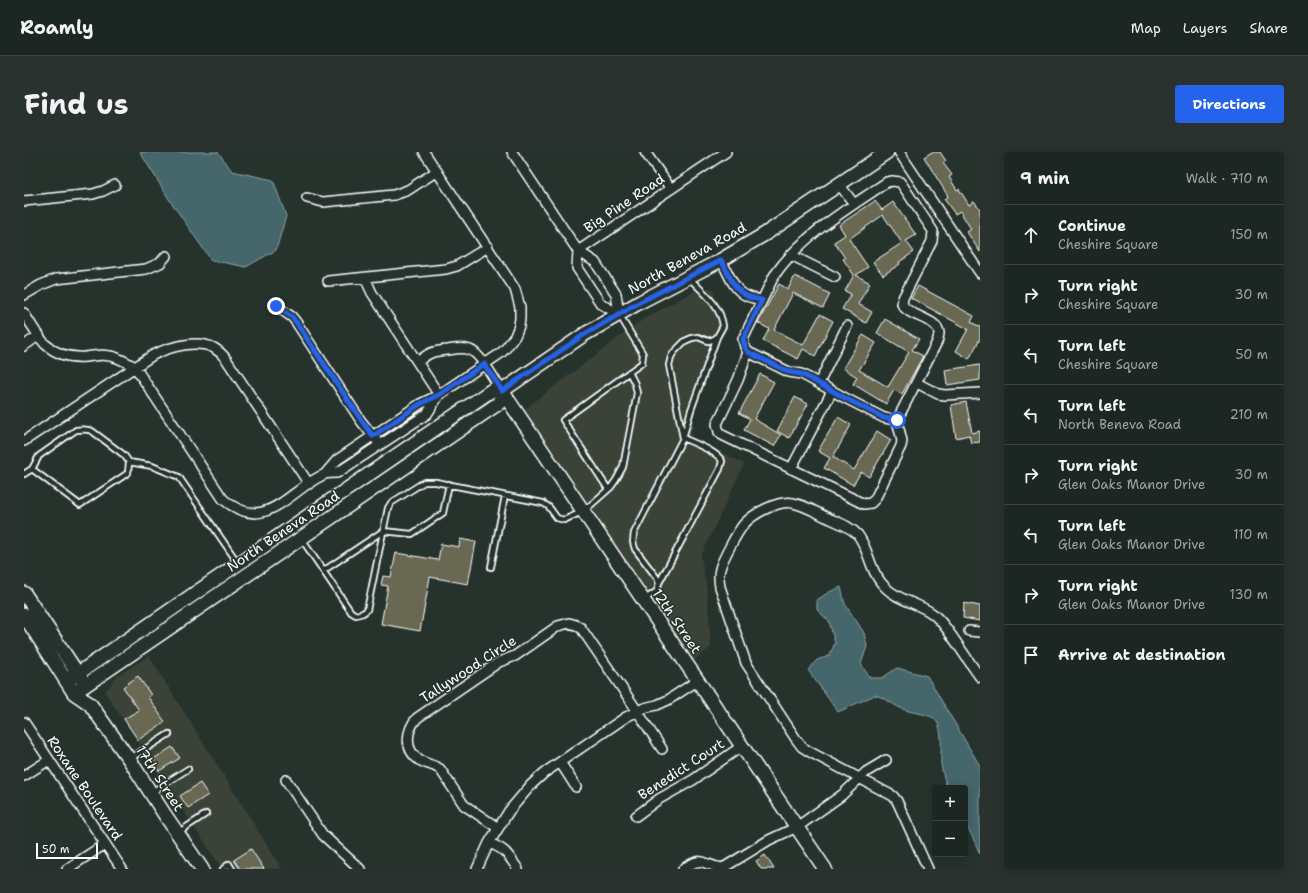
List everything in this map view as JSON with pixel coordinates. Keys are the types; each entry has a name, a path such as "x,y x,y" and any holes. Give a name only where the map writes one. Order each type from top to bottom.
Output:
{"main road":[{"name":"North Beneva Road","path":"67,681 492,390 502,391 585,334 640,302 721,260 765,234 887,152"},
{"name":"North Beneva Road","path":"74,693 500,403 502,391"},
{"name":"12th Street","path":"502,391 825,869"},
{"name":"17th Street","path":"24,593 86,685 90,704"},
{"name":"17th Street","path":"24,615 74,693 90,704 129,759 202,869"}],"street":[{"path":"24,313 45,343 53,349 68,356 110,356 135,367 223,499 231,506 248,513 263,512 273,509 325,474 337,460 420,404 439,395 501,353 512,341 519,326 520,307 515,289 424,152"},
{"path":"512,152 578,251 595,262 616,294 619,314"},
{"path":"646,152 670,189"},
{"name":"Big Pine Road","path":"578,251 726,152"},
{"path":"899,152 980,273"},
{"path":"306,198 323,202 394,195 408,190 437,171"},
{"path":"748,352 738,380 717,424 719,432 722,435 864,504 875,499 902,441 897,420 917,383 937,342 939,334 938,328 932,323 907,311 904,308 902,300 932,241 933,235 932,228 900,182 887,182 854,204 813,234 791,255 774,276 743,339 748,352 789,372 801,374 884,418 897,420"},
{"path":"839,184 854,204"},
{"path":"24,201 93,194 115,185"},
{"path":"328,281 446,269 457,266 488,247"},
{"path":"578,251 577,268 601,304 619,314"},
{"path":"791,255 835,277"},
{"path":"24,295 40,285 56,279 146,269 160,263 166,256"},
{"path":"721,260 735,286 740,291 746,296 762,300"},
{"path":"365,278 372,293 439,395"},
{"path":"276,306 292,317 296,322 362,421 380,445"},
{"path":"819,383 847,326"},
{"path":"24,346 39,335"},
{"path":"24,441 153,355 175,347 201,344 217,350 226,359 309,484"},
{"path":"418,362 433,352 469,349 474,351 502,391"},
{"path":"917,383 938,394 980,393"},
{"path":"791,469 832,391"},
{"path":"325,474 337,473 427,414 439,395"},
{"path":"928,869 898,801 893,796 810,752 802,747 796,739 754,676 743,656 720,587 719,570 722,562 742,526 756,514 774,506 790,502 794,503 850,528 857,534 862,542 871,568 884,587 894,595 925,609 942,622 980,678"},
{"name":"Tallywood Circle","path":"498,828 464,805 440,769 424,762 414,755 409,748 408,742 410,728 417,718 499,662 515,656 558,626 569,623 581,628 637,712"},
{"path":"969,631 980,632"},
{"path":"477,869 489,843 509,811 531,785 544,773 626,717 644,708 668,700 697,681"},
{"path":"637,712 662,749"},
{"name":"Roxane Boulevard","path":"24,722 122,869"},
{"name":"Benedict Court","path":"636,816 654,803 693,780 742,746"},
{"path":"24,776 49,760"},
{"path":"683,869 697,861 702,861 717,868 723,868 769,840 797,827 842,795 859,778 886,760"},
{"path":"560,762 576,787"},
{"path":"286,780 323,836 360,869"},
{"path":"489,843 506,852 518,869"},
{"path":"67,869 105,844"}],"lane":[{"path":"659,583 657,578 635,549 633,542 634,533 682,438 690,410 717,337 724,326 720,313 705,293 688,277"},
{"path":"608,489 562,420 640,365 643,360 643,354 619,314"},
{"path":"682,438 669,365 671,357 685,341 698,337 708,341 717,337"},
{"path":"301,538 351,612 356,615 363,613 366,610 388,508 392,503 424,482 449,484 543,503 549,507 557,518 564,520 584,511 616,480 623,466 634,418 637,389 629,372"},
{"path":"24,474 32,469 39,456 76,430 88,429 92,431 124,455 129,462 128,473 80,505 32,469"},
{"path":"644,600 657,591 659,583 720,469 722,461 712,452 682,438"},
{"path":"129,462 152,466 178,477 239,564"},
{"path":"323,571 383,531 412,534 443,513 449,484"},
{"path":"491,567 505,496"},
{"path":"129,759 169,734"},
{"path":"151,793 188,769"},
{"path":"177,833 206,814"},
{"path":"222,869 229,864 232,869"}],"shaded area":[{"path":"700,288 711,288 715,291 713,294 725,312 724,320 692,422 694,424 690,436 744,464 701,556 707,592 711,647 691,663 522,411 642,320"},
{"path":"149,656 282,869 222,869 105,692 117,676"}],"water":[{"path":"140,152 218,152 232,171 273,180 286,216 276,250 246,267 211,260 169,199"},
{"path":"841,587 845,604 864,633 867,646 861,664 870,678 882,678 897,668 927,676 980,766 980,854 968,829 968,785 946,785 941,764 940,732 936,721 932,717 908,711 875,695 838,712 808,670 817,660 829,656 835,643 829,621 817,610 817,600 829,592"}],"building":[{"path":"932,152 940,152 946,161 943,163 952,175 949,177 957,190 959,189 969,205 974,201 980,209 980,252 967,232 971,229 960,211 955,214 944,199 948,196 924,157"},
{"path":"875,201 882,210 893,202 916,235 906,241 914,252 899,262 900,264 883,275 873,262 902,243 883,215 849,239 868,267 856,275 870,283 858,304 872,312 866,323 842,309 851,294 845,291 854,275 834,242 845,235 839,225"},
{"path":"795,276 830,294 823,308 793,293 774,330 803,345 820,314 833,321 815,356 803,349 798,359 763,341 769,329 758,323 779,284 788,289"},
{"path":"918,286 974,316 971,322 980,327 980,339 969,359 956,351 968,329 911,298"},
{"path":"885,319 919,339 912,350 923,356 902,394 894,390 886,404 853,384 857,377 843,368 863,335 876,343 859,370 888,387 909,352 877,333"},
{"path":"980,365 980,380 947,385 945,370"},
{"path":"760,374 774,382 754,419 781,435 774,446 744,430 750,419 739,413"},
{"path":"795,397 808,404 789,438 777,431"},
{"path":"966,402 972,433 980,431 980,442 971,443 969,435 956,438 951,405"},
{"path":"838,417 851,425 833,457 854,470 877,431 891,440 869,477 861,472 853,485 824,468 830,458 818,451"},
{"path":"460,539 476,542 468,584 430,577 420,631 381,624 388,586 381,585 383,576 391,577 396,553 438,560 441,544 459,547"},
{"path":"964,603 980,606 980,621 963,618"},
{"path":"138,676 151,695 148,697 165,722 138,740 124,719 139,710 123,687"},
{"path":"172,747 180,758 159,771 152,760"},
{"path":"200,783 208,795 188,808 180,796"},
{"path":"251,849 264,869 240,869 234,860"},
{"path":"765,855 774,869 761,869 756,861"}],"route":[{"path":"276,306 292,317 296,322 373,436 420,404 439,395 484,364 502,391 585,334 640,302 721,260 735,286 740,291 746,296 762,300 743,339 748,352 789,372 801,374 884,418 897,420"}]}
